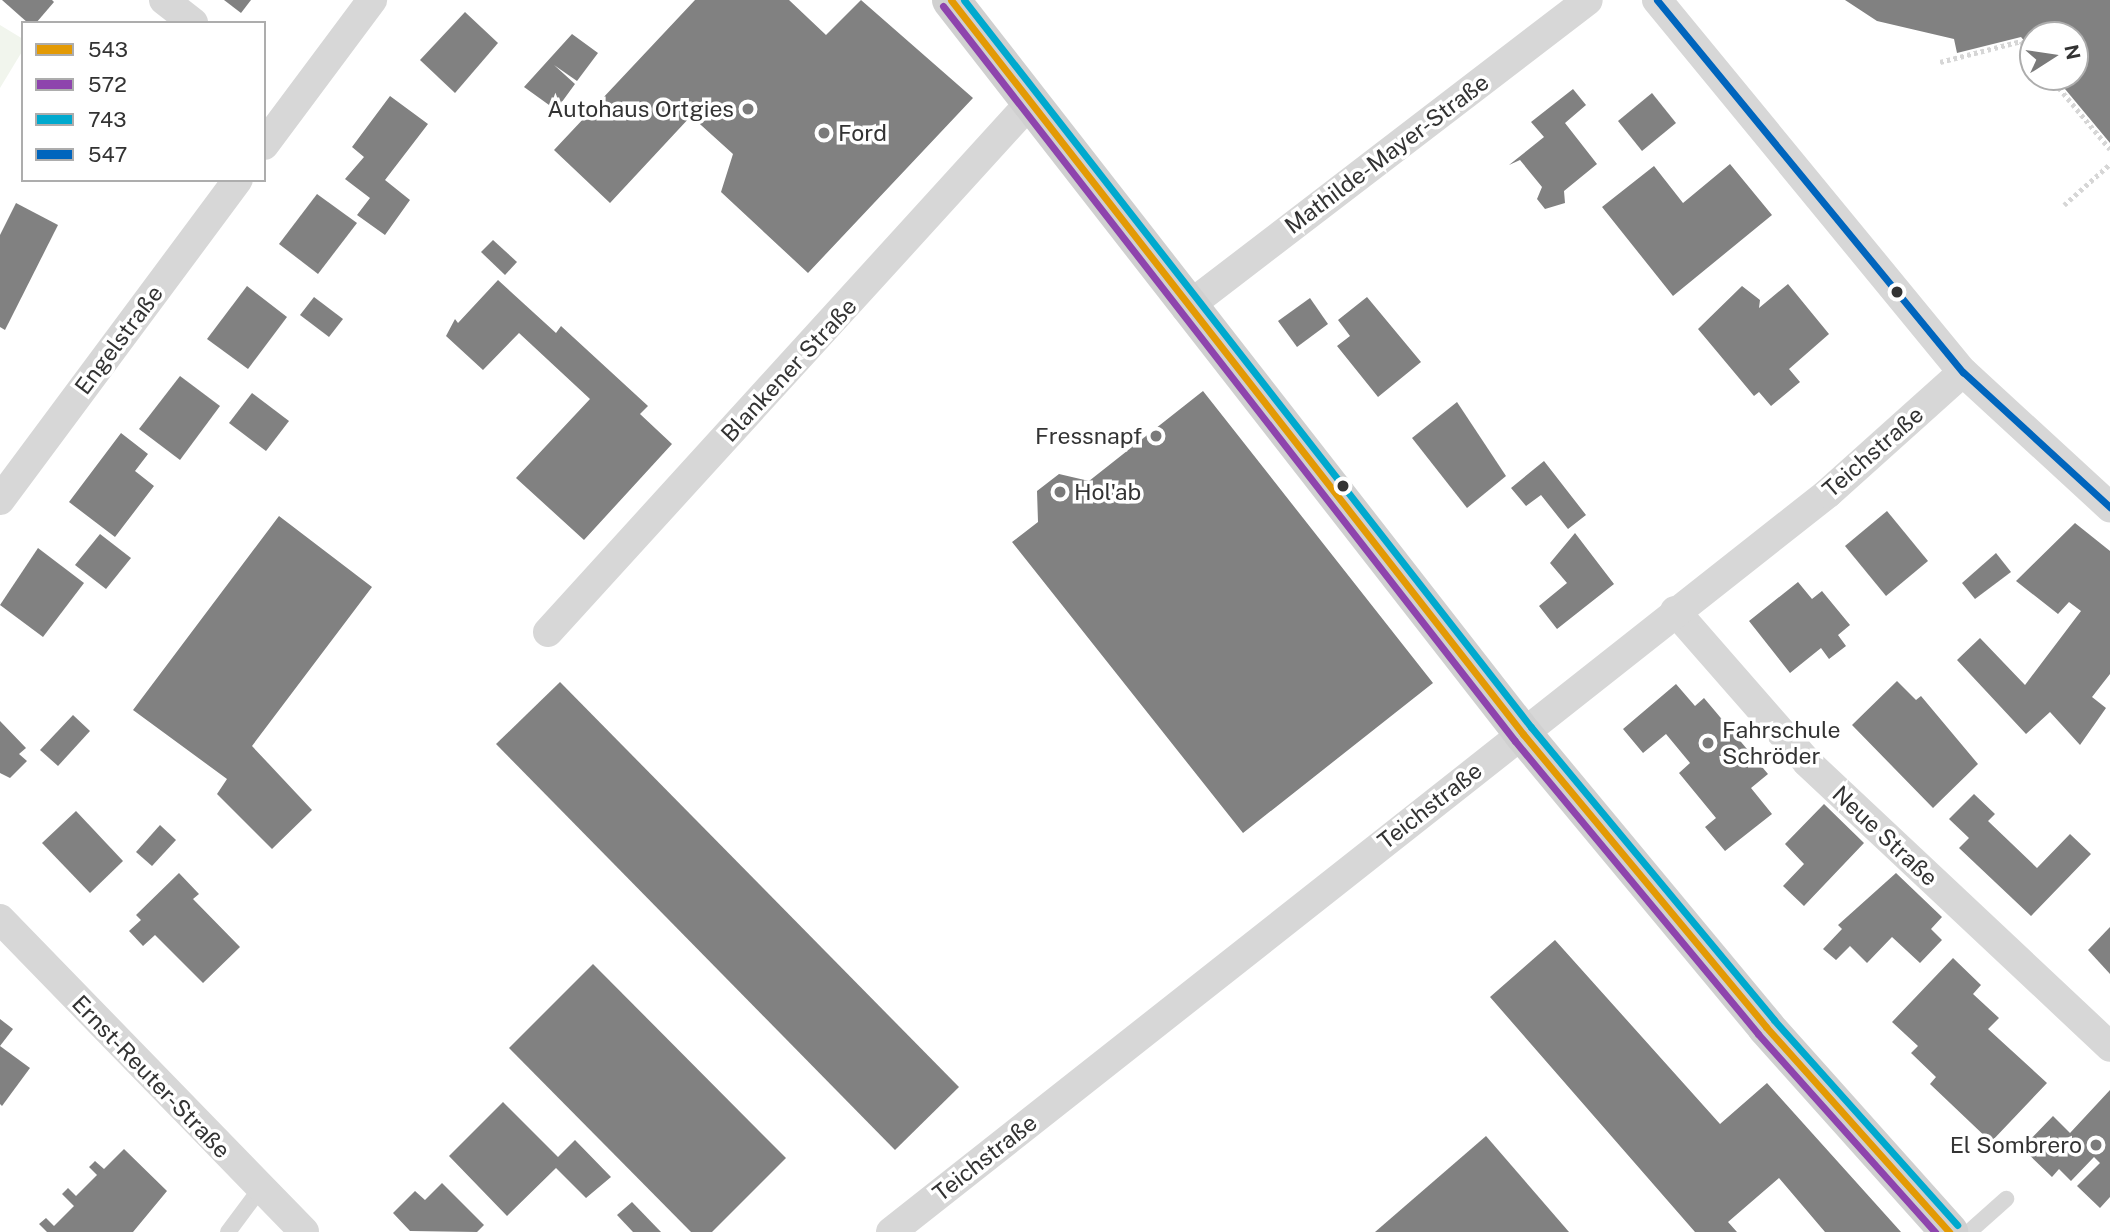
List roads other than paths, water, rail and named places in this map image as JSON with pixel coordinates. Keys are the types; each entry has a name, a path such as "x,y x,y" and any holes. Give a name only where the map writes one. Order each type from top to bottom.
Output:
{"main road":[{"path":"951,0 1028,105 1186,308 1523,734 1766,1027 1949,1232"}],"street":[{"path":"164,0 190,21"},
{"path":"266,142 372,0"},
{"name":"Mathilde-Mayer-Straße","path":"1186,308 1588,0"},
{"path":"1657,0 1962,372 2110,507"},
{"name":"Blankener Straße","path":"548,632 1028,105"},
{"name":"Engelstraße","path":"0,500 237,182"},
{"name":"Teichstraße","path":"891,1232 1828,493 1962,372"},
{"name":"Neue Straße","path":"1675,611 1807,762 2110,1047"},
{"name":"Ernst-Reuter-Straße","path":"0,919 304,1232"}],"lane":[{"path":"228,1232 260,1189"},
{"path":"1969,1232 2006,1199"}],"place":[{"name":"Autohaus Ortgies","path":"748,109"},
{"name":"Ford","path":"824,133"},
{"name":"Fressnapf","path":"1156,436"},
{"name":"Hol'ab","path":"1060,492"},
{"name":"Fahrschule Schröder","path":"1708,743"},
{"name":"El Sombrero","path":"2096,1145"}]}
